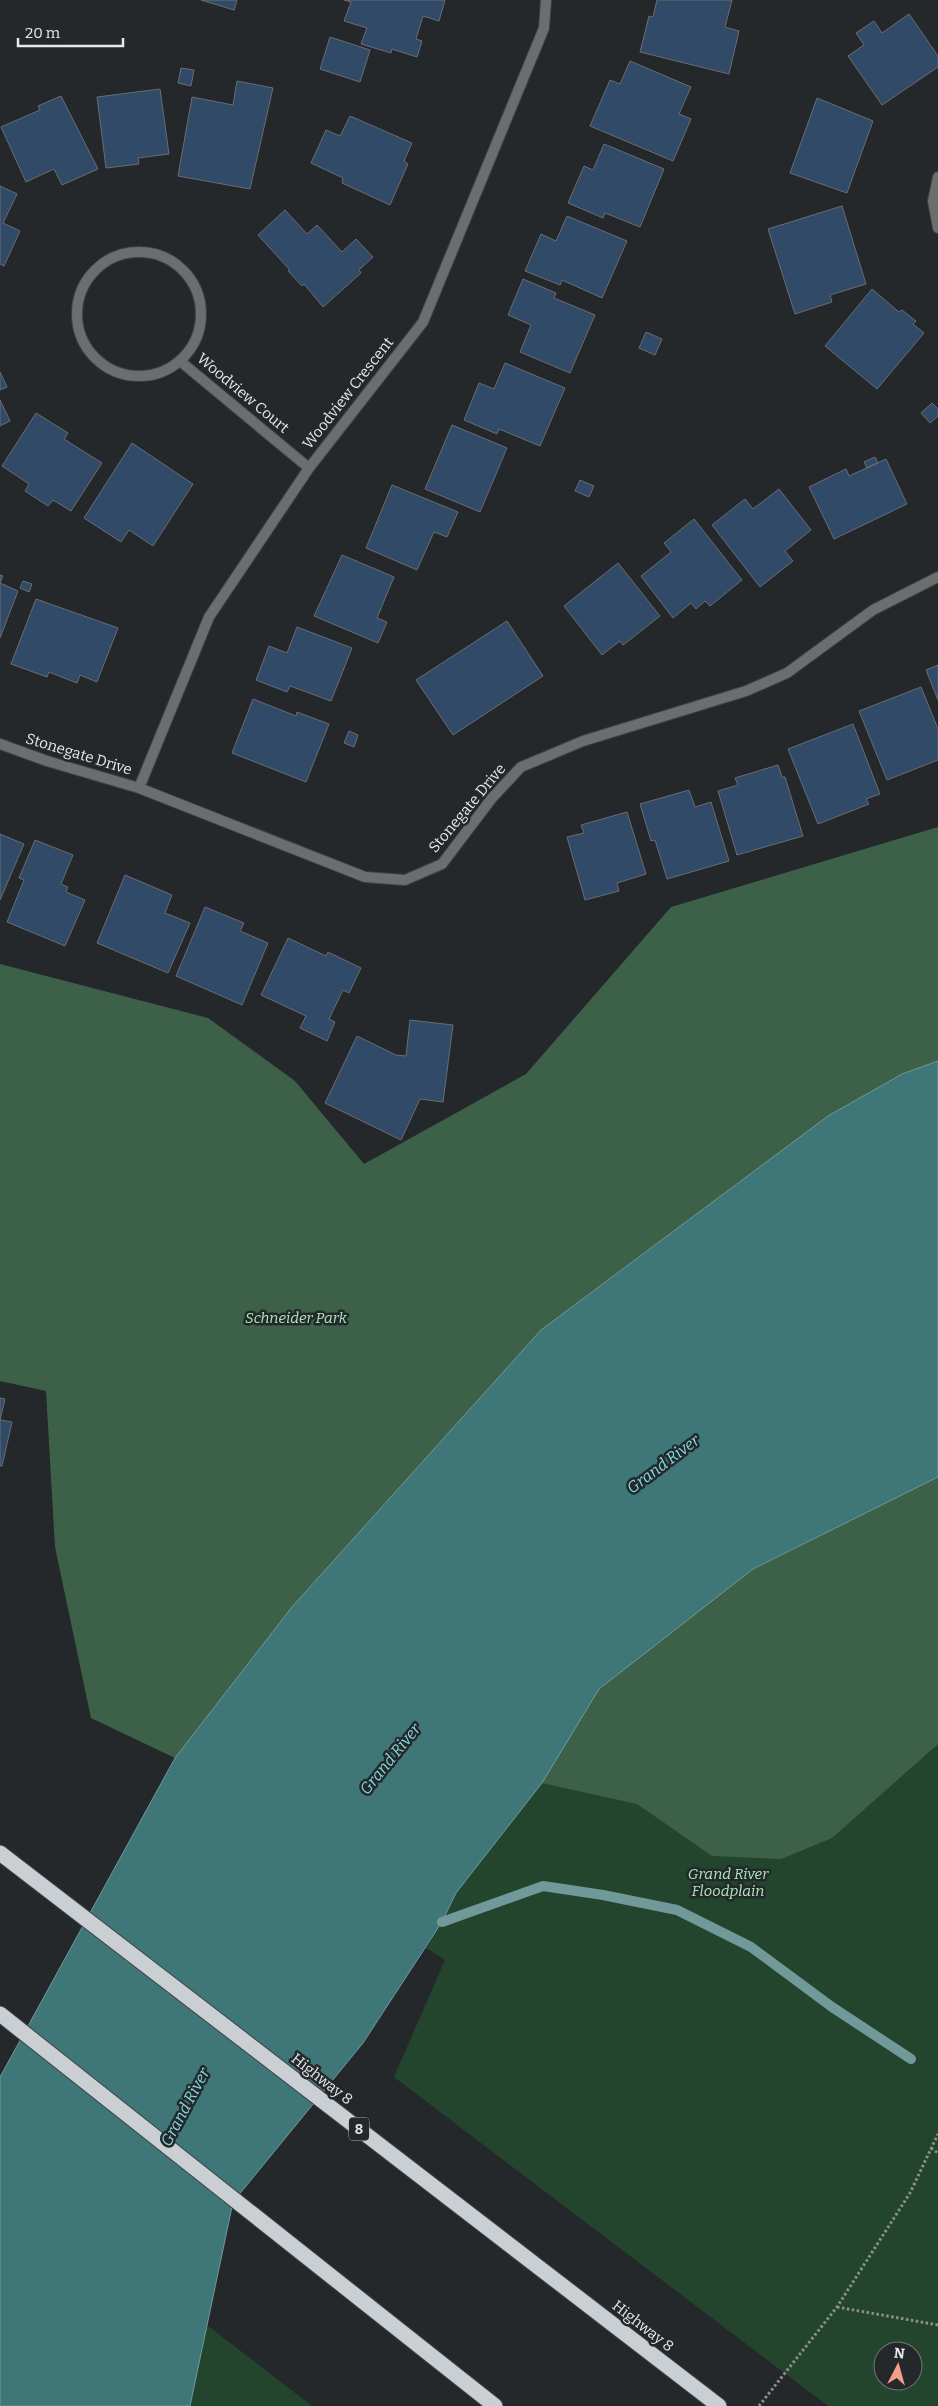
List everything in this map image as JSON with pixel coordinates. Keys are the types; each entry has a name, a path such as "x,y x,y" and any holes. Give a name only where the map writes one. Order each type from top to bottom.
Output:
{"highway":[{"name":"Highway 8","path":"0,1853 718,2406"},
{"path":"0,2014 495,2406"}],"street":[{"name":"Woodview Crescent","path":"139,788 209,617 309,468 423,322 544,28 546,0"},
{"path":"938,177 933,200 938,228"},
{"name":"Woodview Court","path":"136,252 165,257 183,270 197,290 201,317 194,344 180,361 166,371 144,377 127,376 106,368 90,353 78,330 77,308 82,287 95,270 115,256 136,252"},
{"name":"Woodview Court","path":"180,361 309,468"},
{"name":"Stonegate Drive","path":"0,744 47,761 139,788 365,877 405,880 442,864 492,798 522,767 582,741 746,691 787,673 873,610 938,577"}],"path":[{"path":"759,2406 837,2307 910,2193 938,2134"},
{"path":"931,2148 938,2153"},
{"path":"837,2307 938,2325"}],"green space":[{"name":"Schneider Park","path":"938,827 938,1061 902,1074 828,1116 541,1330 292,1607 175,1758 91,1718 55,1547 46,1391 0,1381 0,964 208,1018 295,1081 364,1164 526,1074 671,907"},
{"name":"Grand River Floodplain","path":"938,1477 938,2406 828,2406 394,2077 445,1960 426,1948 443,1922 456,1893 542,1783 599,1688"},
{"path":"938,1477 938,1744 832,1838 781,1859 712,1856 637,1804 542,1783 599,1688 753,1569"},
{"path":"207,2325 312,2406 190,2406"}],"water":[{"name":"Grand River","path":"938,1061 938,1477 753,1569 599,1689 542,1783 456,1893 442,1922 363,2043 233,2202 190,2406 0,2406 0,2077 175,1758 292,1607 541,1330 828,1116 902,1074"}],"building":[{"path":"201,0 237,0 234,10"},
{"path":"344,0 445,0 439,21 423,16 416,39 422,41 417,57 392,49 391,53 361,44 367,28 344,21 351,2"},
{"path":"657,0 732,0 725,27 739,31 729,74 640,52 649,16 653,17"},
{"path":"909,14 938,56 938,67 882,105 848,56 864,45 856,33 874,21 882,33"},
{"path":"330,37 370,50 360,82 320,69"},
{"path":"630,61 691,87 679,114 691,119 673,161 590,126 610,80 620,84"},
{"path":"181,68 194,70 191,86 178,83"},
{"path":"237,81 273,88 250,189 178,176 192,97 233,105"},
{"path":"160,89 169,154 138,158 139,164 106,168 97,97"},
{"path":"61,96 98,169 62,185 54,169 26,182 1,127 40,110 38,106"},
{"path":"817,98 873,121 847,193 790,173"},
{"path":"350,116 412,143 404,161 408,164 390,205 342,183 343,178 311,163 326,130 340,136"},
{"path":"604,144 664,169 640,227 605,213 603,218 568,203 584,166 593,170"},
{"path":"0,186 17,194 3,223 20,231 4,266 0,264"},
{"path":"842,206 866,284 830,295 832,302 795,314 768,229"},
{"path":"285,210 307,234 317,225 342,252 356,239 373,257 359,270 361,273 323,307 304,284 302,286 288,271 290,270 258,235"},
{"path":"567,216 627,241 602,298 562,280 560,285 525,271 541,234 556,241"},
{"path":"523,279 556,293 554,298 595,315 570,373 520,352 531,325 508,315"},
{"path":"872,289 899,312 902,310 916,321 913,324 924,333 877,389 825,346"},
{"path":"646,332 662,339 655,355 639,348"},
{"path":"505,363 565,388 540,446 499,429 497,434 464,420 479,383 494,389"},
{"path":"0,372 7,387 0,390"},
{"path":"0,400 10,421 0,426"},
{"path":"932,403 938,409 938,416 930,423 921,413"},
{"path":"36,413 68,433 64,439 102,463 71,511 53,500 48,506 25,491 29,484 2,466"},
{"path":"452,425 507,448 480,512 425,489"},
{"path":"132,443 193,484 153,546 129,530 121,542 84,518"},
{"path":"875,457 878,463 867,468 864,462"},
{"path":"886,459 907,504 834,539 809,487 846,469 849,476"},
{"path":"580,480 594,486 589,497 575,491"},
{"path":"392,485 458,512 447,537 434,532 417,570 366,548"},
{"path":"779,489 811,530 785,551 793,561 760,587 712,525 745,499 753,509"},
{"path":"694,519 742,580 710,606 705,601 696,609 691,603 673,618 641,576 671,552 664,543"},
{"path":"342,555 394,577 377,618 387,622 378,643 314,616"},
{"path":"618,563 660,616 623,645 620,641 602,655 564,606"},
{"path":"23,581 32,584 29,592 20,588"},
{"path":"0,583 18,591 0,638"},
{"path":"36,599 118,628 97,682 80,675 77,683 49,672 47,677 11,664"},
{"path":"507,621 543,676 453,735 416,680"},
{"path":"297,627 352,648 331,701 290,686 287,692 256,680 269,646 287,653"},
{"path":"938,665 938,700 926,670"},
{"path":"921,687 938,729 938,760 887,780 859,711"},
{"path":"253,699 296,716 297,712 329,724 306,782 232,753"},
{"path":"853,724 880,794 866,799 869,804 818,824 788,749"},
{"path":"349,731 358,735 354,747 344,743"},
{"path":"778,765 782,777 785,777 803,836 737,855 718,791 738,785 735,778"},
{"path":"689,790 695,807 711,802 729,861 667,879 655,840 651,841 640,804"},
{"path":"627,812 646,874 617,883 619,891 585,900 567,837 584,833 581,825"},
{"path":"0,834 24,844 0,900"},
{"path":"35,840 73,855 61,884 68,887 66,892 85,900 65,946 7,922 24,880 19,878"},
{"path":"125,875 172,895 165,913 190,923 168,973 97,943"},
{"path":"205,907 244,923 240,931 268,943 242,1005 176,976"},
{"path":"288,938 326,956 328,952 361,968 349,993 343,990 329,1019 335,1022 327,1041 300,1028 306,1016 261,995"},
{"path":"410,1020 453,1025 443,1102 420,1099 401,1140 325,1103 357,1036 396,1055 406,1056"},
{"path":"0,1398 5,1399 0,1420"},
{"path":"0,1420 12,1422 2,1466 0,1466"}],"waterway":[{"path":"442,1922 543,1886 603,1895 677,1910 751,1947 832,2007 911,2059"}]}
